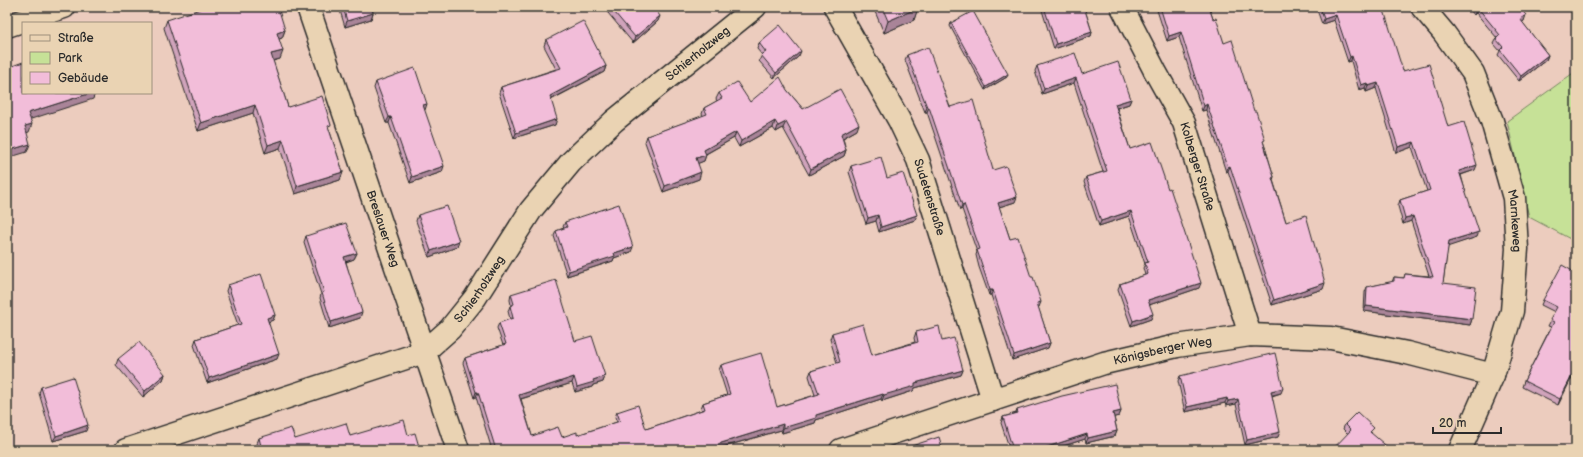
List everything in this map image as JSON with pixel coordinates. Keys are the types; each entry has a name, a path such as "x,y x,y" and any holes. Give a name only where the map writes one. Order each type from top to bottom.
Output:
{"street":[{"path":"7,26 64,7"},
{"name":"Breslauer Weg","path":"308,7 458,450"},
{"name":"Schierholzweg","path":"126,450 424,352 450,329 475,298 531,210 571,162 614,120 755,7"},
{"name":"Sudetenstraße","path":"835,7 899,120 918,160 994,400"},
{"name":"Kolberger Straße","path":"1122,7 1155,72 1184,123 1250,335"},
{"name":"Marnkeweg","path":"1422,7 1444,33 1472,73 1492,121 1514,198 1517,249 1512,311 1493,375 1460,450"},
{"name":"Königsberger Weg","path":"841,450 1104,363 1177,346 1250,335 1331,338 1407,353 1493,375"}],"green space":[{"path":"1576,71 1576,242 1529,217 1507,121"}],"building":[{"path":"206,7 278,7 285,30 277,33 283,51 271,54 288,107 322,96 331,125 328,126 343,172 297,186 283,140 268,145 255,105 201,123 167,20"},
{"path":"343,7 372,7 373,13 347,21"},
{"path":"610,7 653,7 660,16 635,37"},
{"path":"882,7 918,7 918,8 888,21"},
{"path":"1044,7 1084,7 1092,32 1056,44"},
{"path":"1160,7 1209,7 1213,19 1216,18 1224,43 1232,40 1254,111 1256,111 1265,140 1263,141 1274,177 1272,178 1286,222 1306,215 1325,283 1274,300 1230,166 1228,167 1207,104 1204,106 1181,32 1169,36"},
{"path":"1320,7 1345,7 1346,9 1352,7 1383,7 1403,71 1429,64 1448,127 1464,122 1477,165 1459,171 1479,232 1449,241 1443,283 1476,287 1472,319 1366,306 1367,287 1394,281 1394,277 1404,278 1405,274 1433,277 1413,216 1405,218 1400,200 1430,190 1414,142 1398,147 1378,83 1368,86 1367,83 1361,85 1352,56 1350,57 1336,15 1324,19"},
{"path":"1474,7 1519,7 1526,15 1520,19 1548,55 1521,76 1500,50 1503,47 1496,39 1500,35 1478,8 1476,10"},
{"path":"973,11 1008,74 986,87 951,23"},
{"path":"583,21 606,66 550,96 557,119 516,133 501,87 561,68 546,40"},
{"path":"780,25 801,51 776,73 761,55 766,52 759,43"},
{"path":"928,47 950,107 973,100 993,170 1006,166 1017,197 998,203 1010,239 1018,237 1031,277 1033,277 1041,302 1037,303 1050,343 1014,355 993,290 990,290 977,250 980,249 964,204 962,205 929,107 927,107 907,55"},
{"path":"1075,53 1082,74 1118,62 1131,99 1115,104 1130,149 1152,142 1168,189 1170,188 1201,283 1148,300 1153,314 1133,321 1120,284 1148,274 1145,263 1148,262 1131,211 1101,221 1086,177 1107,171 1076,78 1044,89 1037,66"},
{"path":"22,62 22,94 88,94 28,113 32,124 25,126 30,144 7,151 7,68"},
{"path":"415,68 427,104 423,105 444,166 412,177 391,117 389,117 376,82"},
{"path":"780,77 787,90 803,109 840,89 859,124 841,134 846,150 811,169 786,122 778,126 775,121 741,141 736,132 704,150 706,155 696,158 701,172 665,186 647,136 707,114 704,108 722,98 719,93 737,82 750,102"},
{"path":"881,157 887,178 903,173 917,215 881,227 878,215 868,218 851,166"},
{"path":"619,204 633,247 614,253 615,256 569,271 556,231 567,227 565,222"},
{"path":"447,206 459,241 431,251 418,215"},
{"path":"346,223 357,253 344,257 362,312 331,322 322,293 324,292 306,236"},
{"path":"1562,265 1576,273 1576,312 1574,316 1576,317 1576,352 1574,356 1576,357 1576,368 1560,399 1524,381 1554,322 1550,320 1557,307 1543,300"},
{"path":"261,274 275,315 267,318 279,354 209,378 196,339 241,324 228,285"},
{"path":"556,280 575,341 592,336 605,376 593,380 594,382 577,387 574,377 519,395 532,436 558,427 562,437 577,432 577,435 620,421 617,412 638,405 646,429 705,409 703,403 730,394 721,365 761,353 777,407 819,394 811,371 840,362 832,333 863,324 872,355 918,342 916,332 939,326 942,341 954,338 963,370 915,383 915,386 884,395 883,394 816,415 816,418 783,428 783,424 718,444 720,448 715,450 496,450 478,392 476,392 465,358 506,344 499,323 513,318 510,306 514,304 511,294"},
{"path":"139,342 165,374 145,391 118,359"},
{"path":"1275,353 1283,388 1271,391 1280,432 1247,440 1238,399 1228,401 1227,398 1187,407 1180,376"},
{"path":"73,377 88,425 56,436 41,387"},
{"path":"1115,384 1121,411 1113,413 1117,431 1088,438 1087,434 1044,448 1044,450 1013,450 1003,417 1018,413 1017,410 1062,396"},
{"path":"1357,412 1374,428 1370,432 1391,450 1332,450 1351,430 1345,424"},
{"path":"404,420 408,435 415,433 420,450 262,450 259,438 291,428 295,439 346,423 350,436"},
{"path":"939,437 943,450 899,450"},
{"path":"1498,447 1505,450 1497,450"}]}
